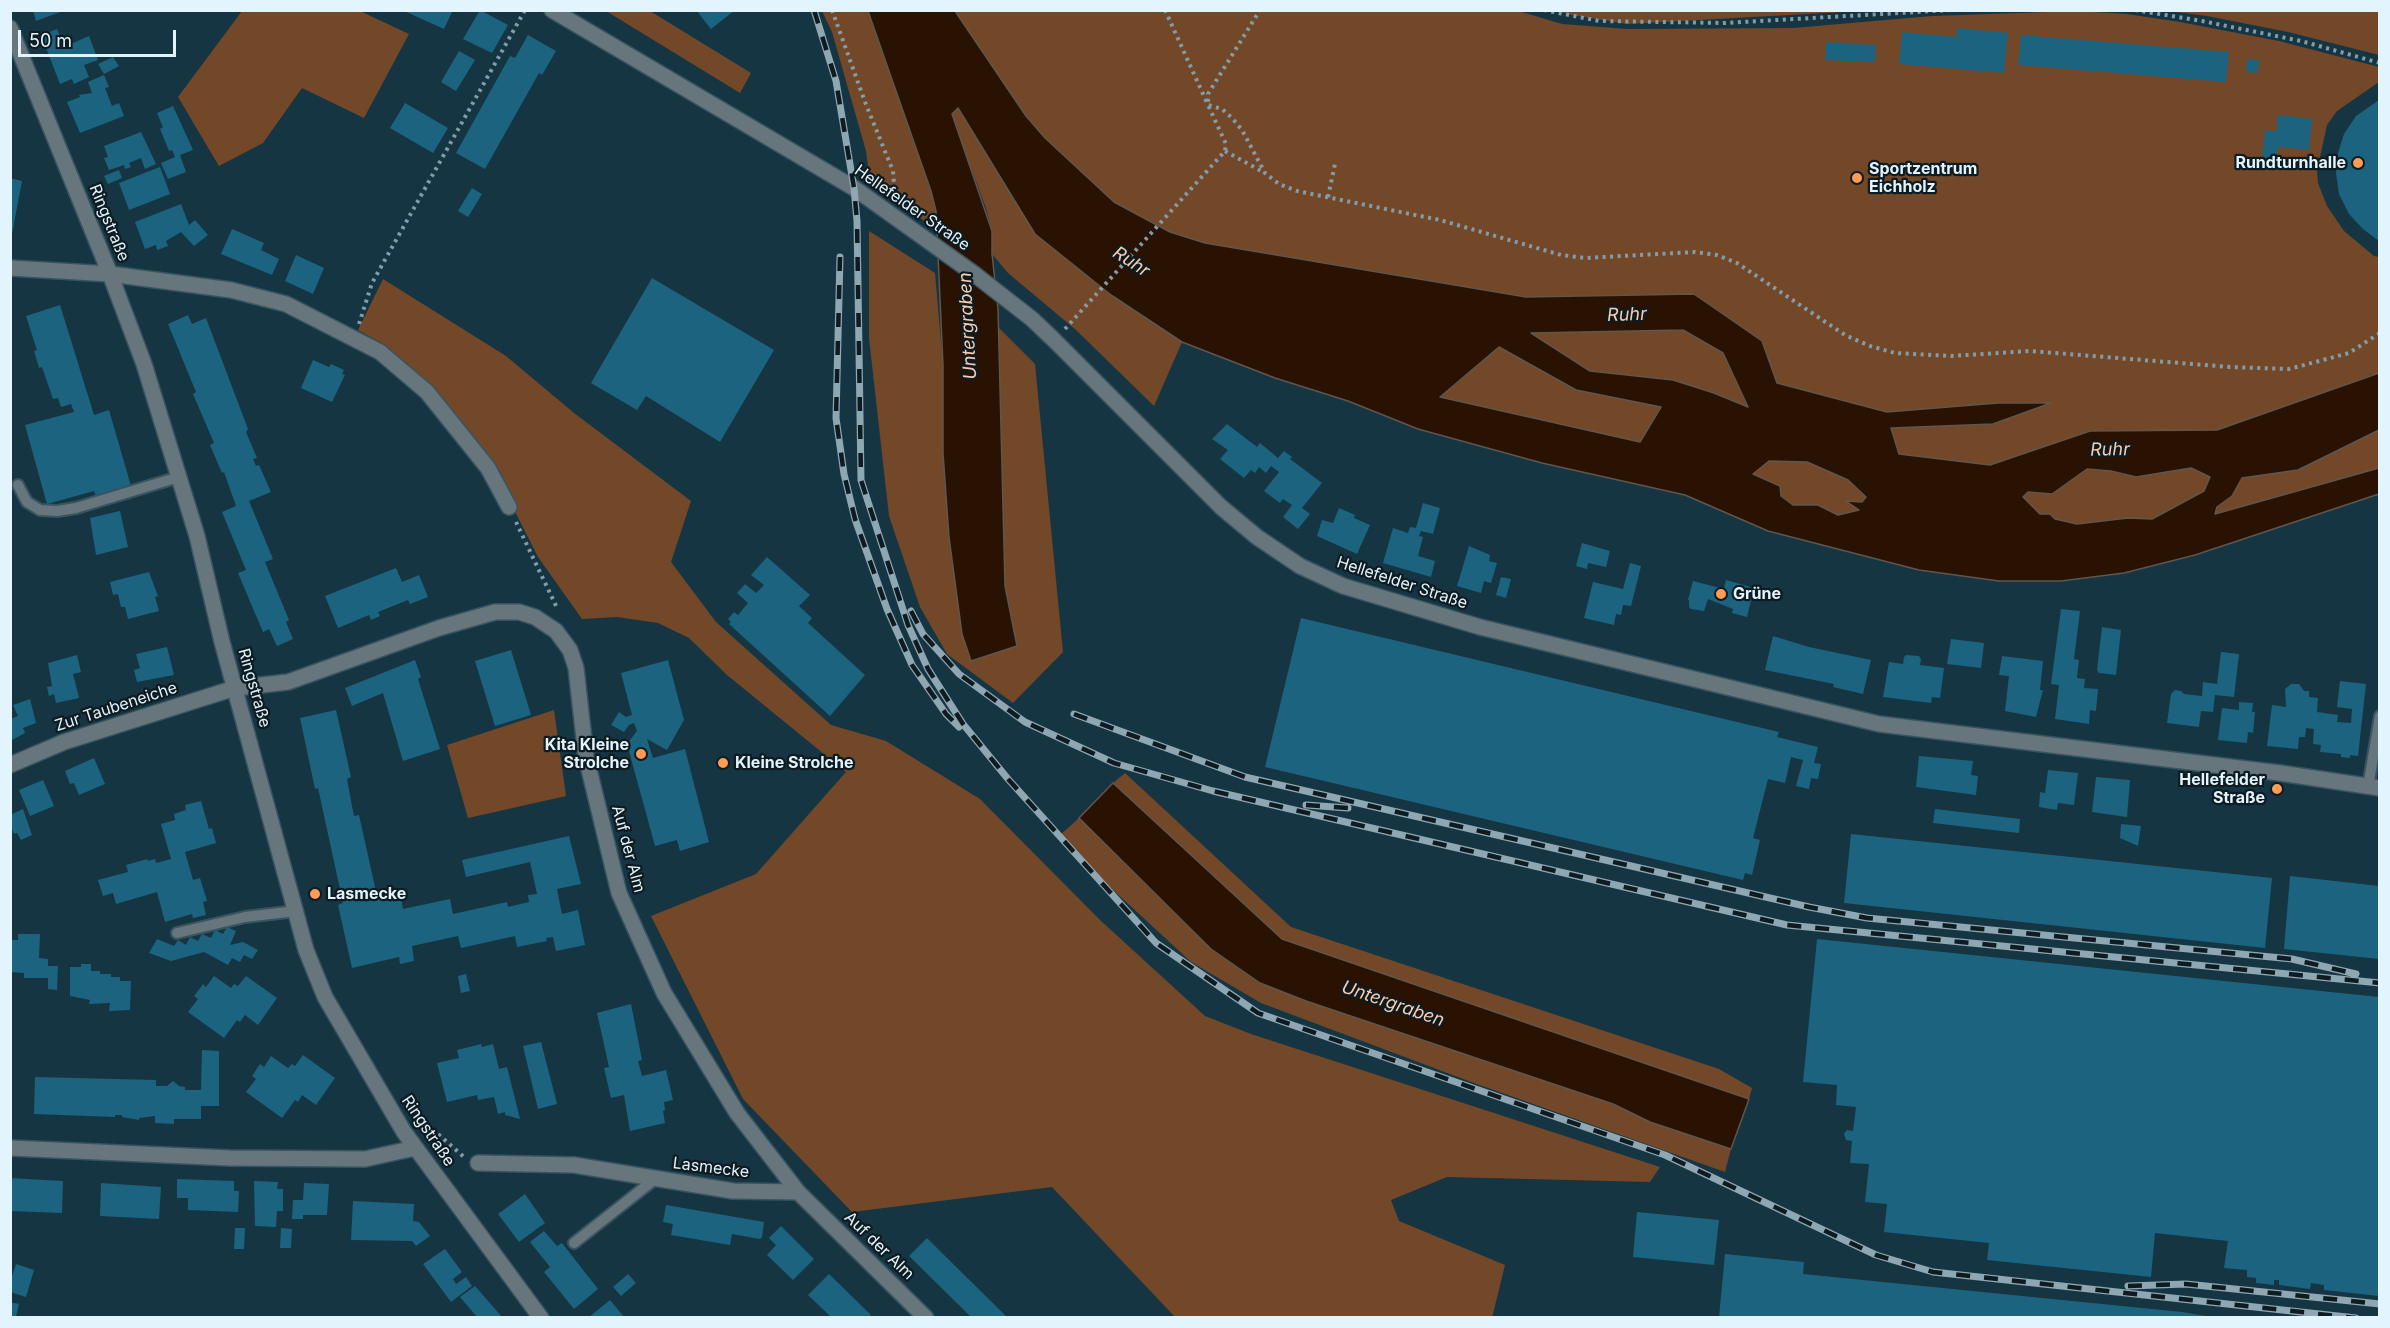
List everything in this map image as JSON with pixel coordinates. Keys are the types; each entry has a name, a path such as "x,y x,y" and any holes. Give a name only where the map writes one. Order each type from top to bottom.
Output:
{"street":[{"name":"Hellefelder Straße","path":"552,10 854,188 973,273 1032,319 1221,507 1257,537 1300,566 1343,586 1490,630 1880,724 2280,773 2374,787"},
{"name":"Ringstraße","path":"10,28 17,62 110,274 144,364 197,536 235,688 306,950 325,997 404,1132 541,1317"},
{"path":"10,268 110,274 231,290 286,304 380,352 427,392 488,468 509,507"},
{"name":"Auf der Alm","path":"235,688 288,682 439,628 495,612 519,612 535,617 556,631 570,650 576,668 586,758 619,893 664,993 737,1113 798,1192 926,1317"},
{"name":"Zur Taubeneiche","path":"10,765 64,742 235,688"},
{"path":"10,1148 230,1158 365,1159 415,1148"},
{"name":"Lasmecke","path":"478,1162 574,1165 733,1191 798,1192"}],"lane":[{"path":"18,485 27,502 40,510 57,511 76,508 179,477"},
{"path":"2374,787 2379,716"},
{"path":"177,933 245,916 296,911"},
{"path":"574,1243 655,1179"}],"path":[{"path":"354,339 372,283 525,10"},
{"path":"832,10 893,171 897,219"},
{"path":"1054,340 1093,300 1225,151 1226,144 1165,10"},
{"path":"1208,105 1210,89 1260,10"},
{"path":"1544,10 1599,21 1725,23 1952,10"},
{"path":"2135,10 2301,41 2379,63"},
{"path":"1208,105 1222,109 1232,118 1242,130 1265,173"},
{"path":"1225,151 1265,173 1279,184 1297,191 1440,220 1561,255 1586,258 1695,252 1717,255 1737,262 1845,335 1870,346 1895,353 1951,356 2030,351 2230,367 2289,369 2349,353 2379,333"},
{"path":"1328,197 1335,164"},
{"path":"509,507 558,610 556,631"},
{"path":"404,1132 431,1131 467,1160 478,1162"}],"shaded area":[{"path":"1515,10 1562,24 1628,29 1793,28 1932,16 2077,11 2127,14 2279,41 2379,67 2379,82 2337,111 2327,125 2317,171 2318,183 2327,206 2344,231 2374,256 2379,257 2379,373 2217,430 2090,431 1990,465 1898,454 1891,428 1993,424 2048,404 1998,403 1887,412 1777,383 1762,341 1694,294 1526,297 1205,243 1170,232 1114,202 1045,138 1026,116 955,11"},
{"path":"242,11 360,11 409,34 364,118 302,88 263,143 219,166 178,97"},
{"path":"606,11 650,11 751,73 740,93"},
{"path":"822,11 868,11 931,191 936,211 937,230 870,181 866,151 832,32"},
{"path":"1557,11 1861,11 1627,24"},
{"path":"2168,11 2379,11 2379,55 2288,32"},
{"path":"958,107 1035,234 1111,295 1182,342 1154,406 1076,330 1008,273 992,254 992,231 986,208 951,114"},
{"path":"869,231 935,273 943,365 943,453 949,537 962,634 1017,645 1005,586 998,327 1035,364 1063,652 1013,703 947,654 920,607 889,516 869,338"},
{"path":"383,279 506,356 574,413 691,501 671,562 716,622 831,725 886,741 980,799 1100,920 1205,1016 1251,1034 1660,1167 1650,1182 1447,1177 1391,1200 1399,1221 1505,1265 1492,1318 1175,1317 1052,1187 852,1212 743,1099 651,916 756,874 846,772 727,675 689,638 658,623 617,617 582,619 538,557 493,468 429,388 405,362 383,344 358,330"},
{"path":"1683,330 1723,353 1749,408 1714,393 1673,380 1590,371 1530,332"},
{"path":"1499,347 1576,390 1661,406 1640,442 1440,397"},
{"path":"2379,430 2379,468 2215,515 2217,507 2232,496 2242,478 2298,470"},
{"path":"1769,461 1807,462 1848,480 1866,497 1863,502 1847,501 1859,510 1838,516 1818,505 1793,505 1752,473"},
{"path":"2191,468 2210,477 2204,491 2152,519 2128,518 2077,524 2055,519 2050,514 2040,514 2023,497 2028,492 2052,494 2087,469 2111,471 2123,475"},
{"path":"554,710 566,796 468,818 447,745"},
{"path":"1125,773 1291,927 1719,1069 1752,1088 1749,1099 1282,939 1113,783"},
{"path":"1079,818 1211,949 1260,983 1306,1001 1613,1104 1650,1122 1731,1149 1725,1172 1474,1083 1261,1003 1191,962 1057,838"}],"water":[{"path":"868,11 955,11 1026,116 1045,138 1114,202 1170,232 1205,243 1526,297 1694,294 1762,341 1777,383 1887,412 1998,403 2051,403 1993,424 1891,428 1899,454 1990,465 2090,431 2217,430 2379,373 2379,430 2298,470 2242,478 2232,496 2217,507 2215,514 2379,468 2379,494 2195,555 2124,573 2061,581 1999,581 1919,570 1768,531 1685,495 1542,463 1418,429 1348,401 1275,378 1182,342 1111,295 1035,234 958,108 952,114 992,231 998,309 1005,586 1017,646 971,661 962,634 949,537 943,453 943,365 936,211","holes":["1683,330 1723,353 1748,407 1673,380 1590,371 1531,333","1499,347 1576,390 1661,407 1640,442 1440,397","1769,461 1807,462 1848,480 1866,497 1862,502 1846,501 1859,510 1838,515 1818,505 1793,505 1781,496 1780,486 1753,474","2191,468 2210,477 2204,491 2152,519 2128,518 2077,524 2055,519 2050,514 2040,514 2023,497 2028,492 2052,494 2087,469 2111,471 2136,477"]},
{"name":"Untergraben","path":"1113,783 1282,939 1749,1099 1731,1149 1650,1122 1613,1104 1306,1001 1260,983 1211,949 1079,818"}],"building":[{"path":"33,10 63,10 63,11 36,21"},
{"path":"402,10 453,10 444,29"},
{"path":"480,10 508,25 492,53 463,39"},
{"path":"696,10 735,10 711,29"},
{"path":"1957,28 2008,33 2004,73 1899,64 1902,32 1956,37"},
{"path":"57,29 64,47 89,36 98,60 84,65 89,77 74,84 72,79 60,84 41,35"},
{"path":"528,35 556,51 542,75 539,73 485,169 456,153 510,56 515,58"},
{"path":"2021,35 2229,52 2226,82 2018,65"},
{"path":"1826,42 1876,45 1875,62 1825,60"},
{"path":"459,51 475,60 456,91 441,82"},
{"path":"113,57 119,66 104,74 98,64"},
{"path":"2247,59 2259,60 2258,73 2246,72"},
{"path":"104,75 109,87 105,88 112,106 119,103 124,116 80,133 67,102 80,97 79,95 92,93 88,82"},
{"name":"Rundturnhalle","path":"2379,100 2379,241 2349,214 2339,194 2336,173 2338,153 2344,134 2356,116"},
{"path":"405,103 448,128 433,153 390,128"},
{"path":"173,106 193,150 180,155 186,172 168,179 161,163 175,157 172,150 169,151 160,129 163,127 157,113"},
{"path":"2278,115 2312,119 2309,150 2278,147 2277,159 2262,158 2265,130 2276,132"},
{"path":"141,132 156,164 145,169 141,158 129,163 131,167 125,169 124,165 109,170 104,158 108,157 104,146"},
{"path":"160,167 170,194 129,210 119,183"},
{"path":"119,170 122,178 108,184 104,176"},
{"path":"10,178 22,181 12,234 10,234"},
{"path":"472,188 482,194 468,217 458,211"},
{"path":"181,204 189,225 195,220 208,235 194,246 181,232 166,241 168,246 157,250 156,245 145,249 135,222"},
{"path":"232,229 264,243 261,250 279,259 272,275 221,254"},
{"path":"296,255 324,268 313,294 285,281"},
{"path":"652,278 774,350 720,442 646,396 637,410 591,383"},
{"path":"60,305 94,415 109,410 131,486 96,496 94,491 47,504 25,425 74,412 71,404 61,407 58,398 53,399 42,367 39,368 34,351 37,350 26,316"},
{"path":"188,315 192,324 206,318 248,429 246,432 257,458 253,459 256,466 259,465 271,492 249,501 273,559 265,562 289,620 286,622 293,639 277,646 269,629 263,632 238,573 246,570 222,512 236,506 224,472 222,473 210,445 214,443 193,394 196,392 168,324"},
{"path":"313,360 344,370 342,374 345,375 332,402 301,388"},
{"path":"1227,424 1257,447 1260,443 1278,458 1284,451 1292,457 1290,459 1322,483 1302,508 1310,514 1298,529 1283,517 1292,505 1283,499 1280,503 1264,491 1279,472 1271,466 1266,473 1259,467 1255,473 1251,470 1244,478 1220,459 1228,450 1212,439"},
{"path":"1423,503 1440,508 1433,534 1421,531 1419,536 1423,537 1418,556 1435,561 1431,577 1383,563 1393,528 1408,533 1410,527 1416,528"},
{"path":"1339,508 1370,525 1357,554 1317,536 1322,520 1333,523"},
{"path":"120,511 128,547 96,555 90,518"},
{"path":"1582,543 1610,551 1606,567 1588,563 1587,569 1576,566"},
{"path":"1469,546 1490,555 1489,561 1497,563 1491,583 1484,581 1481,593 1457,586"},
{"path":"767,557 810,595 799,606 812,618 808,623 865,675 830,716 729,624 731,622 728,619 734,612 738,615 748,603 737,593 745,584 756,593 764,585 751,575"},
{"path":"1630,563 1641,566 1631,606 1623,605 1621,615 1616,614 1614,625 1584,618 1593,582 1623,589"},
{"path":"396,568 402,582 419,575 428,597 410,604 408,600 378,612 380,616 371,620 369,615 338,628 325,596"},
{"path":"149,572 158,596 155,597 159,611 128,619 125,607 121,607 118,594 113,595 110,582"},
{"path":"1501,577 1511,579 1506,598 1496,595"},
{"name":"Grüne","path":"1726,580 1754,588 1747,617 1732,613 1733,609 1708,599 1704,611 1689,607 1688,600 1693,581 1724,589"},
{"path":"2061,609 2080,611 2074,659 2079,660 2077,678 2085,679 2084,688 2098,689 2096,711 2090,710 2089,724 2055,719 2059,685 2051,684"},
{"path":"1301,618 1779,732 1777,737 1818,747 1814,763 1821,764 1818,779 1811,778 1809,789 1796,786 1803,760 1791,757 1785,783 1768,779 1753,838 1760,840 1752,875 1745,873 1743,880 1265,767"},
{"path":"2102,627 2121,630 2116,675 2099,673 2097,670"},
{"path":"1773,636 1809,647 1871,660 1863,694 1833,687 1834,684 1765,670"},
{"path":"1951,639 1984,643 1981,668 1947,664"},
{"path":"167,647 174,675 137,682 134,670 140,668 136,654"},
{"path":"511,650 531,715 495,726 475,661"},
{"path":"2221,652 2239,654 2234,697 2215,695 2213,712 2201,711 2199,727 2167,723 2171,694 2175,690 2184,694 2202,696 2203,682 2217,684"},
{"path":"77,655 81,672 73,674 79,698 56,703 54,694 49,696 47,687 52,686 48,663"},
{"path":"1906,655 1919,656 1920,665 1944,668 1940,698 1932,697 1931,703 1883,697 1889,662 1903,664"},
{"path":"2002,656 2043,661 2040,690 2043,690 2036,717 2005,711 2009,676 1999,675"},
{"path":"415,660 421,677 418,679 440,749 403,761 383,693 352,706 345,688"},
{"name":"Kita Kleine Strolche","path":"668,660 684,720 667,750 647,739 653,758 685,749 709,842 680,851 677,840 655,846 627,744 637,731 634,723 629,725 624,732 611,725 619,712 626,717 632,715 621,673"},
{"path":"2340,681 2366,684 2358,756 2350,755 2350,758 2341,757 2341,754 2320,752 2321,745 2313,744 2314,729 2306,728 2305,737 2299,737 2298,749 2267,746 2272,705 2286,707 2285,689 2291,684 2299,684 2304,691 2309,691 2309,697 2318,698 2317,712 2338,715 2337,722 2351,723 2352,709 2337,707"},
{"path":"30,699 36,723 23,728 25,733 10,741 10,719 18,716 13,705"},
{"path":"2239,702 2253,703 2252,712 2255,712 2253,733 2248,732 2247,743 2218,740 2222,708 2239,710"},
{"path":"336,710 351,777 347,779 354,816 359,815 377,896 400,891 403,909 450,899 453,914 507,902 508,907 529,902 528,895 537,894 530,862 466,877 462,860 569,836 581,884 557,889 562,914 578,910 585,945 556,951 553,937 546,938 547,941 517,947 515,936 461,948 458,936 412,946 414,961 400,964 399,957 352,968 338,905 343,903 300,718"},
{"path":"1919,756 1973,761 1971,775 1978,776 1976,795 1916,787"},
{"path":"94,758 105,784 79,795 74,783 70,784 65,771"},
{"path":"2048,770 2078,773 2074,805 2058,803 2057,810 2039,807 2040,792 2045,793"},
{"path":"2096,777 2130,780 2127,817 2092,812"},
{"path":"43,780 54,806 30,816 19,790"},
{"path":"201,801 209,829 212,828 216,843 185,852 193,880 200,878 207,901 203,902 206,915 193,918 192,914 165,922 157,892 116,904 113,893 103,896 98,880 128,872 126,865 147,859 148,861 155,859 156,863 171,859 161,824 175,820 174,814 186,810 185,805"},
{"path":"23,809 32,835 21,840 17,833 14,834 10,825 10,815"},
{"path":"1935,809 2020,819 2019,833 1933,823"},
{"path":"2121,824 2141,826 2138,846 2120,838"},
{"path":"1851,834 2272,878 2265,948 1844,903"},
{"path":"2290,876 2379,886 2379,959 2284,949"},
{"path":"227,927 236,931 230,945 243,942 258,950 252,959 244,955 240,962 232,958 228,965 204,952 171,961 149,953 157,939 174,946 178,940 186,945 190,937 198,941 202,934 211,938 215,930 223,934"},
{"path":"18,934 40,934 39,958 48,959 48,966 58,966 57,990 48,989 48,978 24,978 24,973 10,972 10,940 18,940"},
{"path":"1817,939 2379,997 2379,1296 2324,1290 2324,1285 2311,1283 2310,1289 2279,1285 2279,1280 2274,1280 2274,1285 2256,1283 2256,1278 2247,1277 2247,1270 2224,1268 2228,1241 2155,1233 2151,1277 1987,1260 1989,1243 1884,1232 1887,1204 1865,1202 1869,1164 1850,1163 1852,1141 1846,1140 1844,1134 1847,1130 1853,1131 1856,1107 1836,1105 1837,1085 1803,1082"},
{"path":"81,964 91,964 91,971 111,974 111,977 120,977 120,981 131,981 130,1010 109,1011 110,1003 89,1004 90,1000 70,996 70,967 81,967"},
{"path":"466,974 470,991 461,993 458,976"},
{"path":"214,976 231,988 234,984 238,986 246,976 277,998 258,1025 245,1015 240,1022 237,1020 224,1038 188,1012 198,999 194,996 203,984 206,987"},
{"path":"631,1004 642,1060 638,1061 642,1076 666,1070 673,1100 664,1102 665,1123 630,1131 624,1095 611,1098 604,1068 609,1067 597,1013"},
{"path":"541,1042 557,1104 538,1109 523,1046"},
{"path":"481,1044 482,1047 493,1044 499,1069 507,1067 520,1119 505,1115 505,1112 498,1114 494,1097 478,1100 477,1095 447,1102 437,1063 459,1058 457,1050"},
{"path":"202,1050 219,1051 219,1106 201,1106 201,1119 174,1119 174,1124 155,1123 155,1116 139,1118 139,1120 122,1117 122,1115 115,1115 115,1117 34,1114 35,1077 156,1080 156,1086 167,1086 173,1081 185,1087 185,1090 201,1090"},
{"path":"303,1055 335,1078 316,1105 302,1095 298,1102 295,1100 282,1118 246,1092 256,1079 252,1076 260,1064 264,1067 271,1056 288,1068 292,1064 295,1066"},
{"path":"10,1178 63,1181 62,1213 10,1211"},
{"path":"177,1179 234,1181 234,1191 239,1191 238,1212 188,1210 188,1198 177,1198"},
{"path":"254,1181 278,1182 277,1189 283,1189 283,1211 277,1211 276,1227 255,1226"},
{"path":"101,1183 161,1187 159,1219 100,1216"},
{"path":"304,1183 329,1184 327,1215 303,1215 303,1219 292,1219 293,1200 303,1200"},
{"path":"525,1194 545,1223 519,1242 498,1214"},
{"path":"353,1201 414,1204 413,1221 419,1222 430,1236 416,1246 412,1241 351,1240"},
{"path":"666,1205 764,1222 762,1237 760,1239 732,1234 730,1245 671,1235 673,1224 663,1222"},
{"path":"1637,1212 1719,1220 1714,1265 1633,1257"},
{"path":"781,1226 814,1259 793,1280 767,1255 776,1245 769,1238"},
{"path":"235,1228 245,1228 244,1249 234,1249"},
{"path":"281,1228 292,1229 291,1248 280,1248"},
{"path":"544,1231 557,1246 562,1243 598,1289 574,1309 544,1272 550,1267 530,1242"},
{"path":"927,1238 1007,1317 971,1317 909,1256"},
{"path":"445,1249 462,1272 453,1279 456,1284 466,1277 472,1286 451,1302 423,1264"},
{"path":"1725,1254 1804,1262 1803,1274 2182,1312 2212,1317 1719,1317"},
{"path":"16,1264 34,1270 26,1297 10,1292 10,1282"},
{"path":"628,1274 636,1283 621,1296 613,1287"},
{"path":"829,1274 871,1315 868,1317 831,1317 808,1295"},
{"path":"475,1286 502,1317 477,1317 460,1297"},
{"path":"610,1300 624,1317 589,1317"},
{"path":"10,1302 19,1304 16,1317 10,1317"}],"railway":[{"path":"814,10 836,81 854,188 857,221 861,480 908,625 928,669 963,724 1008,779 1156,943 1258,1013 1665,1155 1876,1255 1933,1272 2356,1318"},
{"path":"840,257 836,418 844,474 855,519 887,609 912,665 946,714 959,727"},
{"path":"911,611 923,634 959,674 1025,722 1114,763 1213,791 1787,925 2380,983"},
{"path":"1074,714 1245,777 1809,907 1867,918 2292,959 2356,974"},
{"path":"1306,805 1348,808"},
{"path":"2128,1286 2186,1284 2380,1304"}],"place":[{"name":"Rundturnhalle","path":"2358,163"},
{"name":"Sportzentrum Eichholz","path":"1857,178"},
{"name":"Grüne","path":"1721,594"},
{"name":"Kita Kleine Strolche","path":"641,754"},
{"name":"Kleine Strolche","path":"723,763"},
{"name":"Hellefelder Straße","path":"2277,789"},
{"name":"Lasmecke","path":"315,894"}],"water label":[{"name":"Ruhr","path":"1131,262"},
{"name":"Ruhr","path":"1627,315"},
{"name":"Ruhr","path":"2110,450"}]}
